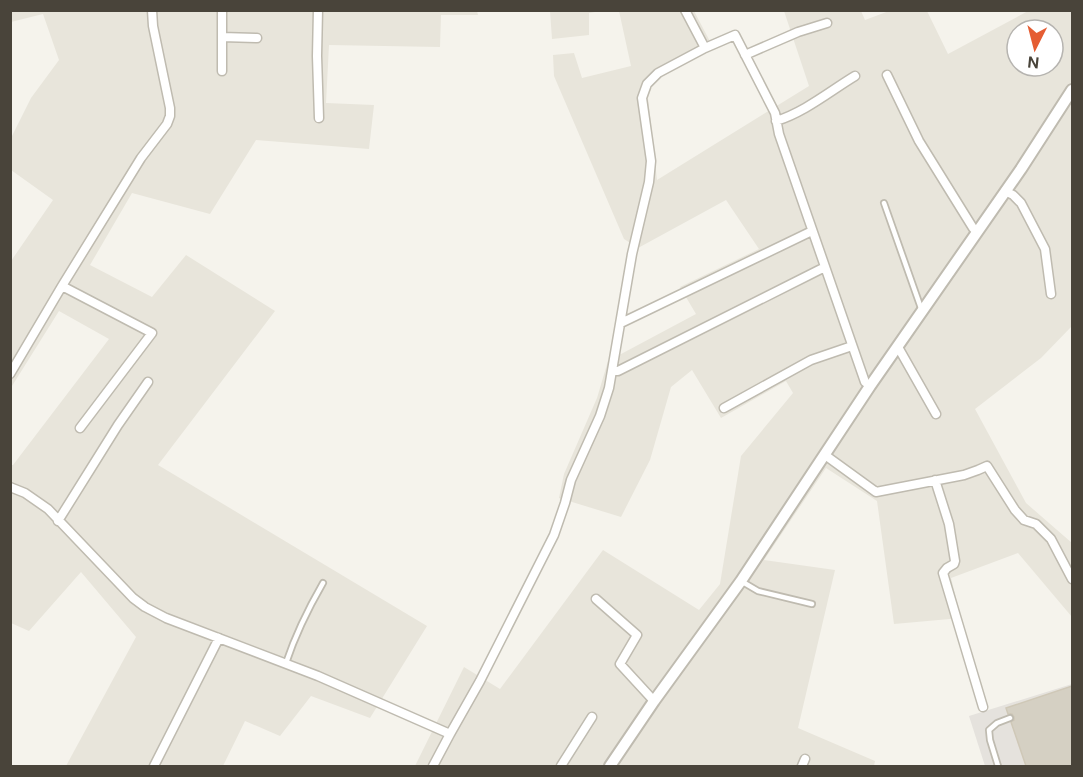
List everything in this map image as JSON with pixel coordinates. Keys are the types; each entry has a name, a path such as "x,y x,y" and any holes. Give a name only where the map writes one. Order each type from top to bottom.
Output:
{"street":[{"path":"10,374 141,158 169,120 170,108 153,26 152,10"},
{"path":"222,10 222,71"},
{"path":"318,10 319,118"},
{"path":"685,10 705,48"},
{"path":"745,55 798,32 827,23"},
{"path":"222,36 257,38"},
{"path":"433,766 480,681 554,535 571,480 600,416 609,388 632,254 649,182 651,161 642,98 647,84 658,73 705,48 735,36 775,113 778,134 865,382 870,386"},
{"path":"886,75 919,141 977,232"},
{"path":"776,121 784,119 855,76"},
{"path":"610,766 741,581 870,386 1072,90"},
{"path":"1005,191 1021,203 1045,249 1051,294"},
{"path":"621,323 812,231"},
{"path":"612,371 825,267"},
{"path":"62,286 152,333 80,428"},
{"path":"724,408 811,360 852,346"},
{"path":"898,347 936,414"},
{"path":"58,521 118,425 148,382"},
{"path":"825,455 876,492 964,475 987,466 1015,510 1024,520 1036,524 1051,539 1072,579"},
{"path":"935,480 949,524 955,561 943,573 982,707"},
{"path":"10,487 25,493 48,509 115,580 139,602 166,618 318,676 450,734"},
{"path":"596,599 637,635 620,664 654,701"},
{"path":"154,766 219,638"},
{"path":"561,766 591,717"}],"lane":[{"path":"884,203 922,312"},
{"path":"741,581 758,591 812,604"},
{"path":"286,663 297,634 323,583"},
{"path":"998,766 989,730 997,723 1010,718"}],"shaded area":[{"path":"550,10 601,11 589,13 589,35 552,39"},
{"path":"11,11 477,11 478,15 441,15 440,47 329,45 326,103 374,105 369,149 256,140 210,214 132,193 90,265 152,297 186,255 275,311 158,465 427,626 370,718 311,696 280,736 245,721 223,766 66,766 136,637 81,572 29,631 11,623 11,465 109,339 59,311 11,385 11,261 53,200 11,170 10,140 31,98 59,60 43,14 11,22"},
{"path":"619,11 694,11 714,49 660,76 653,84 648,98 657,180 809,86 784,11 861,11 865,20 889,11 927,11 948,54 1005,23 1005,78 1065,78 1065,18 1015,18 1028,11 1072,11 1072,326 1041,358 975,409 1026,503 1072,543 1072,617 1018,553 951,578 961,618 894,624 877,501 826,468 764,560 835,570 798,728 875,761 874,766 415,766 464,667 500,689 603,550 699,610 720,584 741,456 793,393 786,381 721,418 692,370 671,387 650,460 621,517 559,498 564,474 597,398 608,361 696,314 680,287 759,249 726,200 638,248 624,239 554,76 553,55 574,53 582,78 631,66"},
{"path":"1072,684 1072,766 985,766 969,716"}],"building":[{"path":"1072,686 1072,766 1026,766 1011,722 1014,717 1008,714 1006,708"}]}
